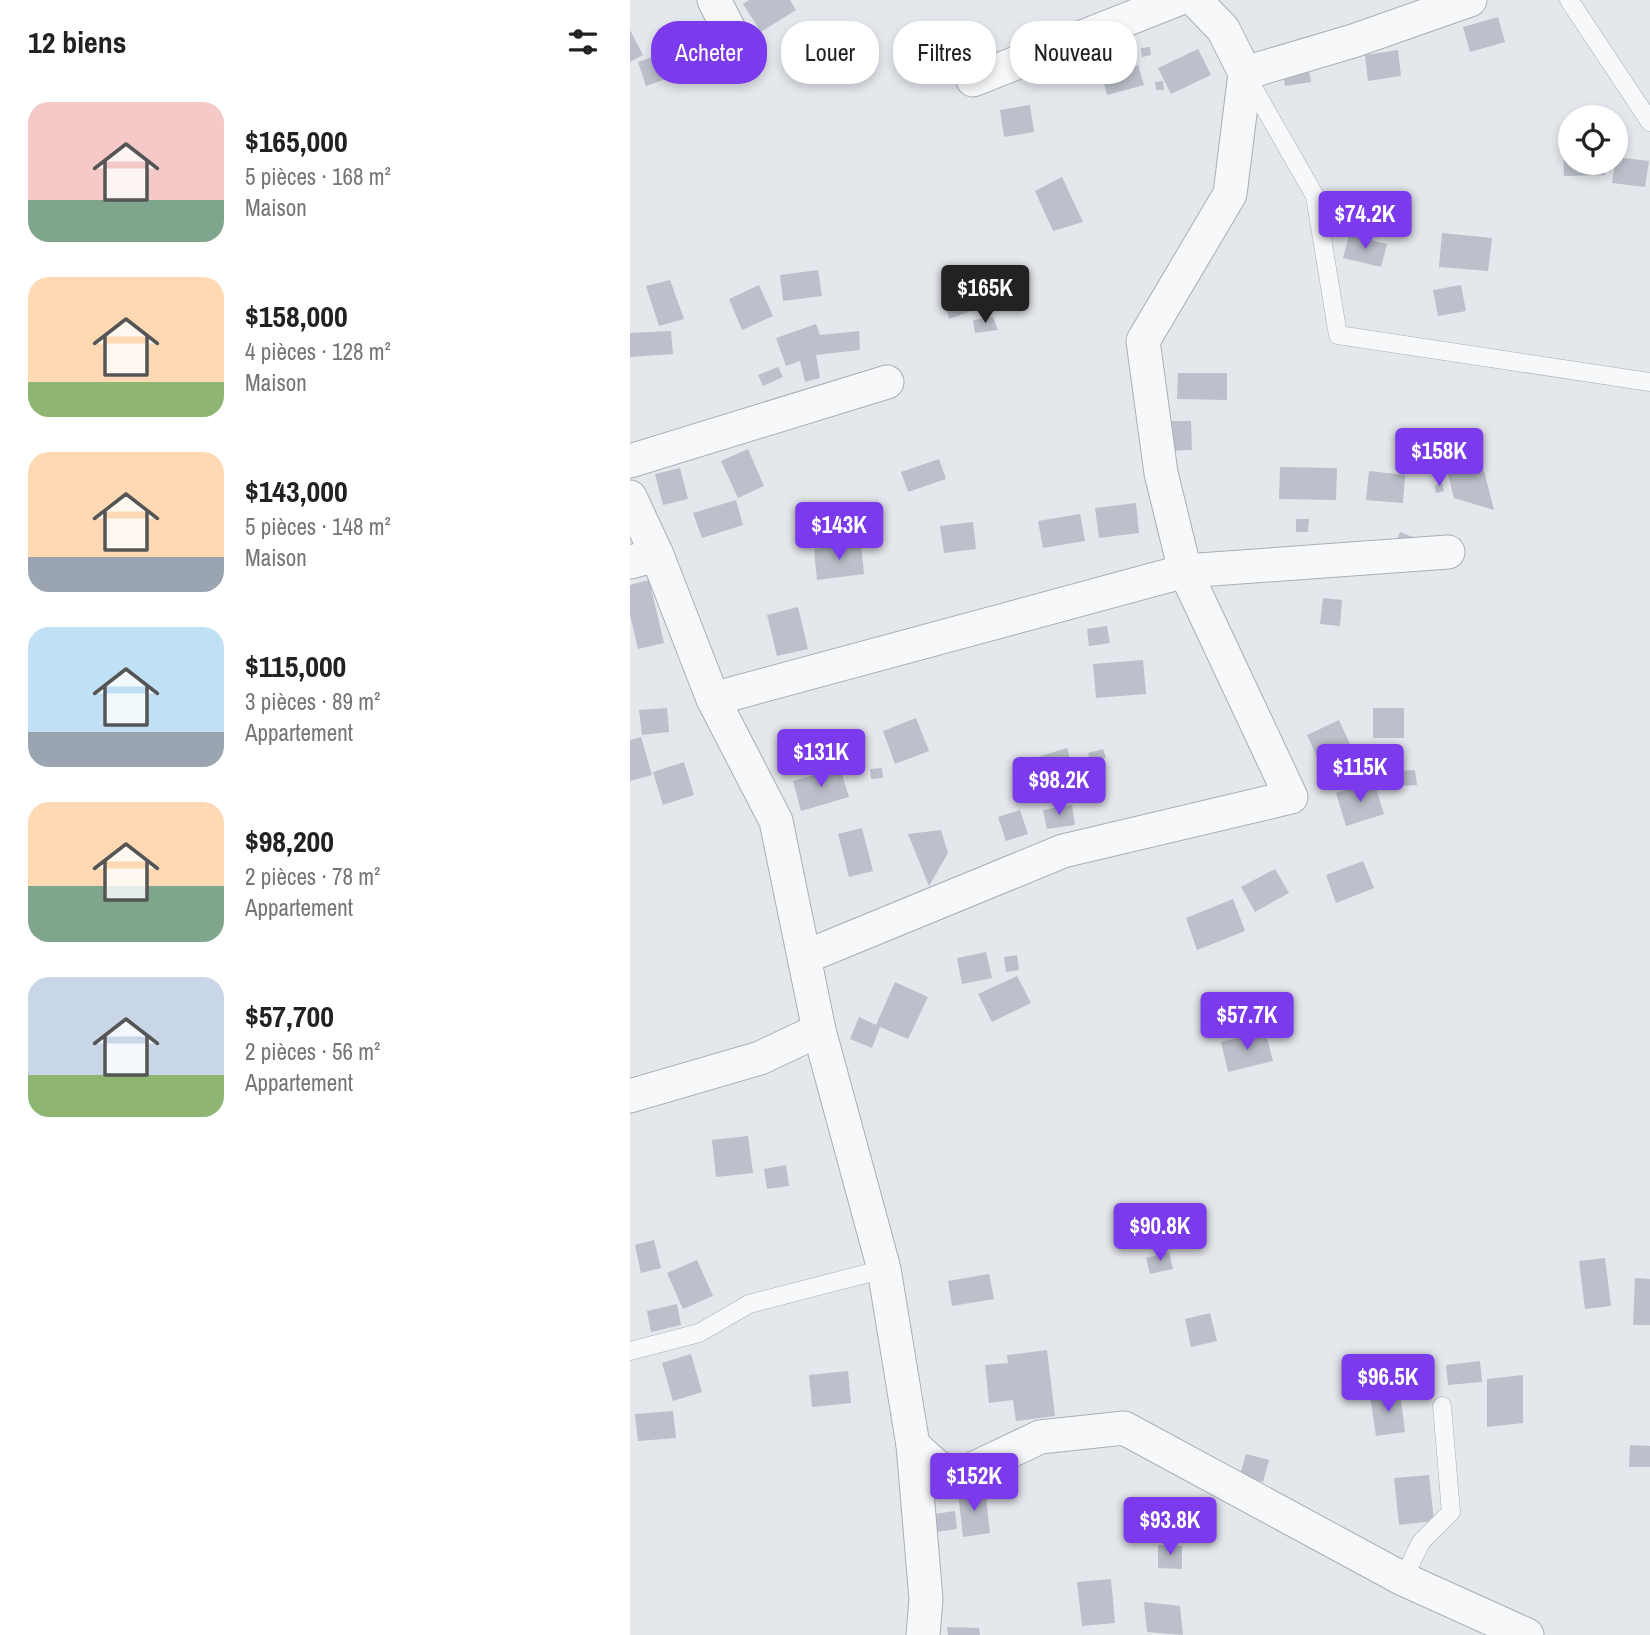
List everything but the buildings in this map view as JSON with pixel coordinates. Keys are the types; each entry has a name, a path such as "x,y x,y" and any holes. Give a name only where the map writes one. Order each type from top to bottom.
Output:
{"street":[{"path":"714,0 724,21"},
{"path":"996,71 1176,0"},
{"path":"805,957 1063,851 1292,797 1185,571 1161,473 1143,341 1230,194 1245,73 1223,29 1195,0"},
{"path":"1245,73 1353,41 1470,0"},
{"path":"630,461 887,382"},
{"path":"630,498 644,558 776,821 819,1030 884,1269 913,1445 926,1599 923,1635"},
{"path":"713,699 1185,571 1448,552"},
{"path":"630,1096 760,1058 819,1030"},
{"path":"913,1445 937,1467 960,1475 1040,1437 1124,1428 1403,1579 1527,1635"}],"lane":[{"path":"1569,0 1650,122"},
{"path":"1245,73 1315,196 1338,335 1650,383"},
{"path":"630,1351 699,1333 749,1304 884,1269"},
{"path":"1403,1579 1420,1542 1451,1511 1443,1406"}]}
